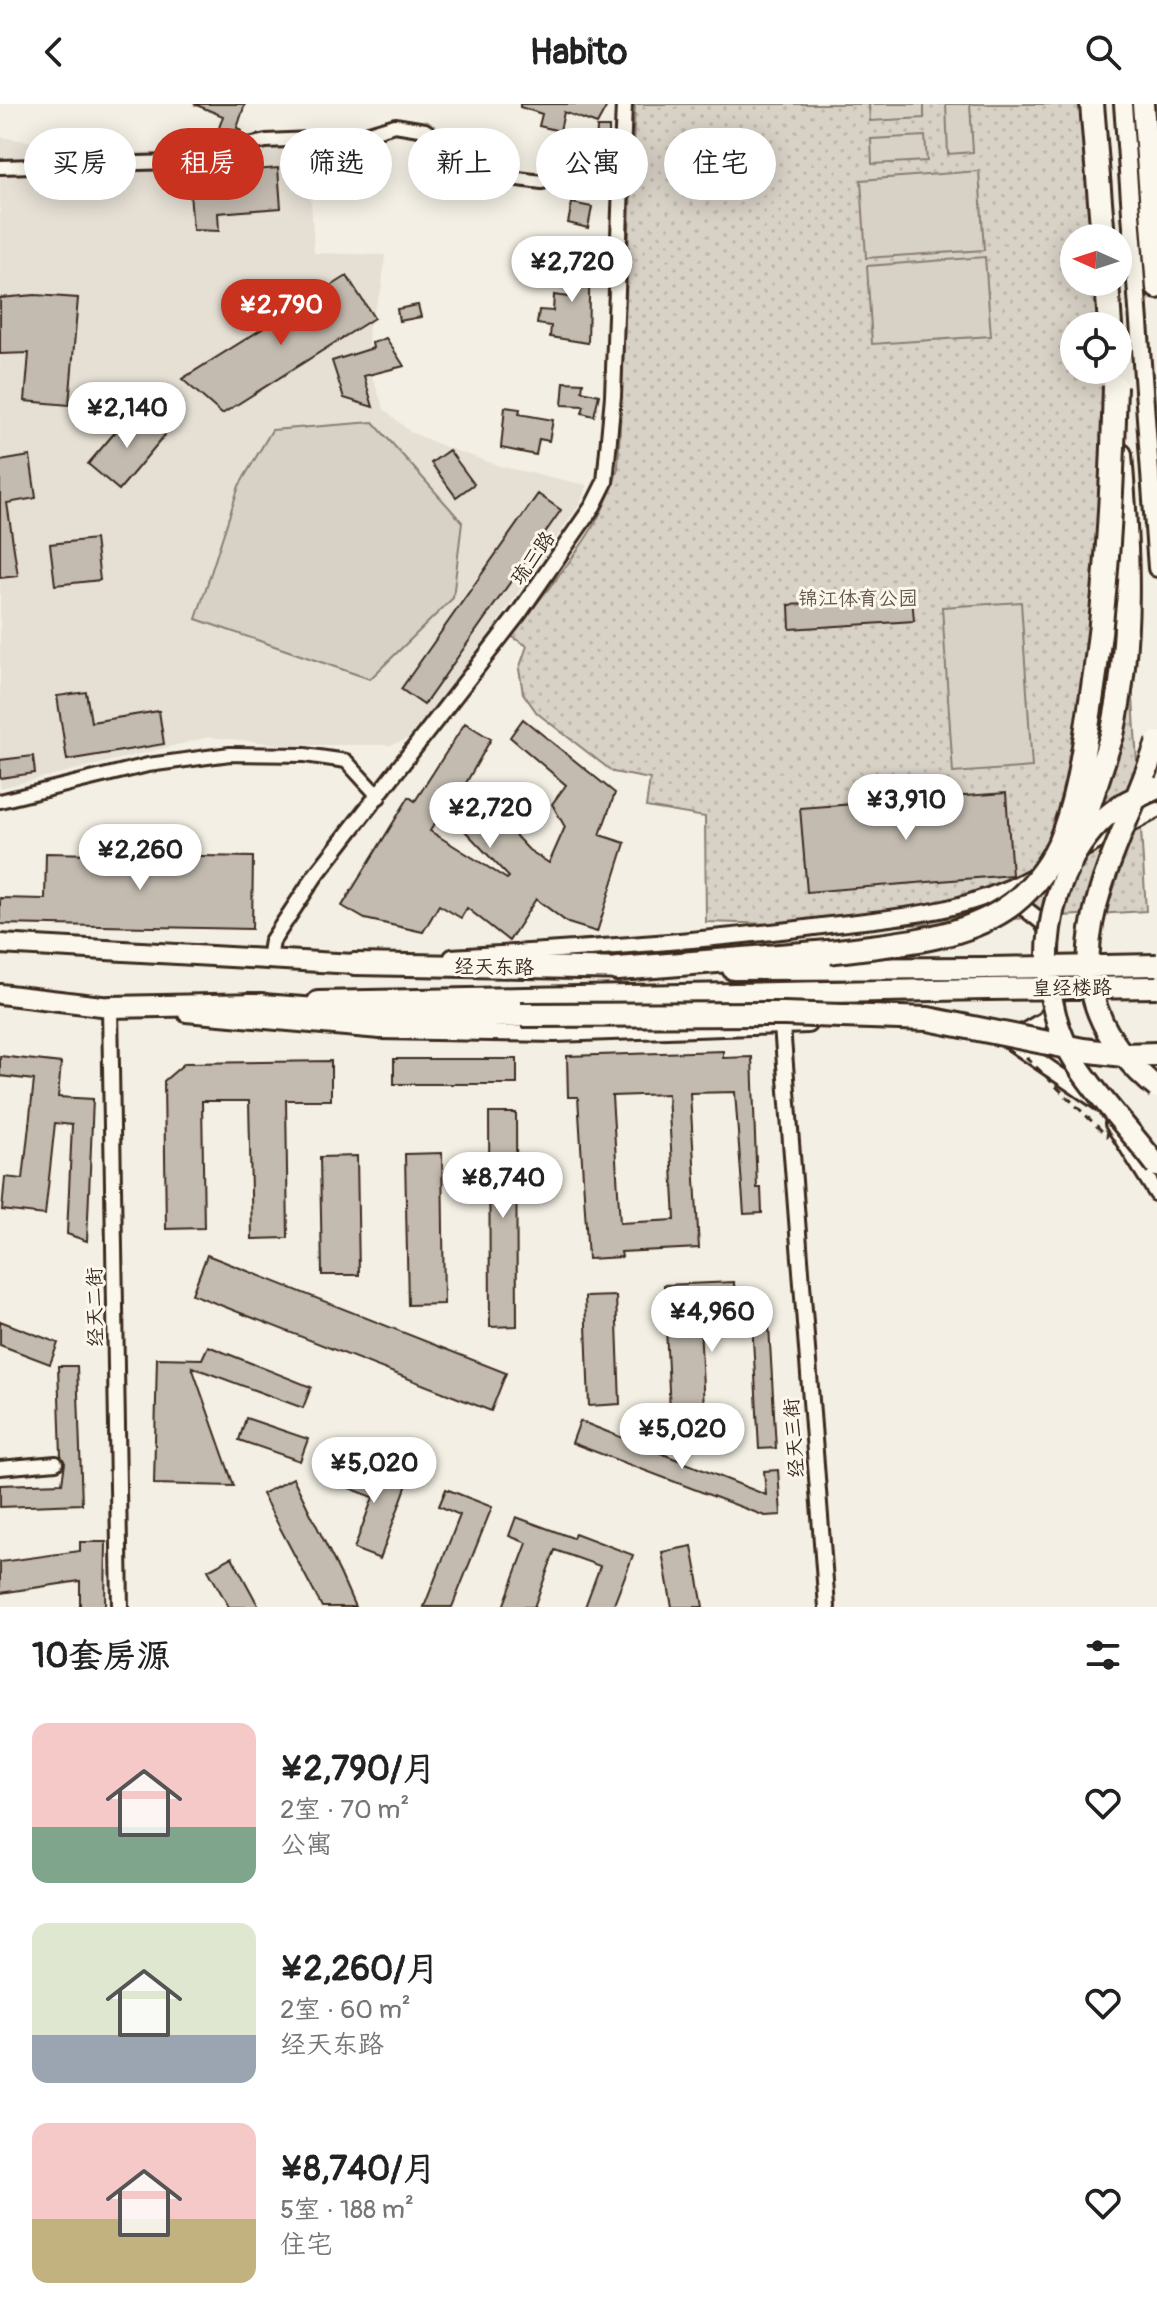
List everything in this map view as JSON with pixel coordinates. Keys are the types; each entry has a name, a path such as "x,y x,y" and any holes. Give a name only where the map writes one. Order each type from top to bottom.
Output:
{"highway":[{"path":"1092,104 1102,224"},
{"path":"1143,104 1157,288"},
{"path":"1114,384 1127,546 1126,658 1112,735 1056,906 1045,962 1052,1005 1077,1064 1157,1166"},
{"path":"618,969 829,952 918,940 977,924 1007,908 1040,876 1058,845 1083,757 1107,592 1114,384"},
{"path":"1157,742 1093,909 1086,949 1092,998 1124,1056 1157,1088"},
{"path":"1069,866 1091,833 1119,806 1157,788"},
{"name":"经天东路","path":"354,964 618,969 989,968"},
{"name":"皇经楼路","path":"989,968 1157,965"},
{"name":"皇经楼路","path":"987,989 1157,987"},
{"name":"经天东路","path":"110,1007 444,997 987,989"},
{"path":"249,1005 384,1015 784,1014 928,1019 1083,1050 1123,1055 1157,1054"}],"main road":[{"path":"1123,104 1157,568"},
{"name":"经天东路","path":"0,944 354,964"},
{"name":"经天东路","path":"0,994 110,1007"}],"street":[{"name":"琉三路","path":"623,128 624,104"},
{"path":"0,167 173,162 266,141 355,137 395,125 425,130 490,171 536,181"},
{"name":"琉三路","path":"269,959 272,941 315,876 519,613 593,506 605,482 613,396 620,200"},
{"path":"0,801 148,765 230,754 305,755 346,761 379,797"},
{"path":"354,964 771,933 955,909 1003,892 1157,810"},
{"path":"1003,892 1026,906 1042,922 1058,952 1060,994 1045,1019 1009,1040"},
{"path":"110,1007 380,1031 555,1034 963,1019 1009,1040 1100,1103 1157,1194"},
{"name":"经天二街","path":"110,1007 120,1607"},
{"name":"经天三街","path":"782,1026 827,1607"},
{"path":"0,1468 56,1463"}],"shaded area":[{"path":"0,137 24,141 24,200 136,200 136,151 152,152 152,200 264,200 264,150 280,149 280,200 311,200 314,253 385,255 382,287 369,326 367,363 384,409 410,432 448,448 503,467 587,485 580,504 419,734 391,745 289,745 209,737 0,788"}],"green space":[{"name":"锦江体育公园","path":"635,104 1097,104 1104,224 1060,224 1060,296 1109,296 1109,312 1060,312 1060,384 1114,384 1146,911 876,927 706,922 705,817 646,807 650,779 613,772 537,713 523,693 519,669 527,646 511,636 587,536 600,514 618,468 631,200 648,200 648,128 634,128"},
{"path":"869,104 924,104 924,118 870,121"},
{"path":"946,104 970,104 973,152 948,154"},
{"path":"925,136 927,161 872,164 871,139"},
{"path":"979,171 984,250 866,258 861,180"},
{"path":"985,257 991,336 872,344 867,266"},
{"path":"373,422 462,522 453,598 370,679 196,619 239,486 272,430"},
{"path":"1021,602 1032,767 953,773 942,607"}],"building":[{"path":"194,104 245,104 237,128 219,128 223,116"},
{"path":"520,104 608,104 597,124 564,112 561,128 539,126 542,114 520,107"},
{"path":"278,168 281,208 218,213 219,231 193,230 191,200 264,200 264,169"},
{"path":"572,203 592,207 588,228 568,223"},
{"path":"570,251 590,252 588,343 550,337 551,326 537,324 539,310 553,311 554,295 569,297"},
{"path":"347,276 374,318 222,414 182,379"},
{"path":"35,295 78,298 69,405 25,401 29,353 0,354 0,298"},
{"path":"418,305 421,317 399,321 397,309"},
{"path":"386,338 404,366 364,376 373,407 344,398 332,361 373,348 372,343"},
{"path":"564,382 583,383 582,391 599,395 594,416 582,413 584,406 562,405"},
{"path":"505,407 520,409 519,414 553,420 549,441 539,439 536,455 501,448"},
{"path":"135,409 165,435 119,490 88,464"},
{"path":"449,450 474,484 456,497 431,463"},
{"path":"30,456 36,498 7,503 18,576 0,578 0,461"},
{"path":"538,494 561,510 424,705 401,689"},
{"path":"95,539 100,580 55,585 50,544"},
{"path":"912,597 914,621 790,629 789,605"},
{"path":"86,692 91,722 159,711 164,744 67,760 57,696"},
{"path":"523,719 615,793 600,835 625,843 597,932 568,923 536,899 509,941 467,908 461,918 439,905 423,932 365,919 342,906 409,797 415,801 465,723 491,739 466,783 529,850 549,863 565,827 552,804 566,785 510,737","holes":["444,809 509,877 507,879 430,831"]},
{"path":"33,756 35,773 0,778 0,760"},
{"path":"1006,793 1012,875 807,892 800,808"},
{"path":"46,853 253,857 252,929 0,924 0,898 45,899"},
{"path":"723,1051 723,1058 752,1057 757,1188 761,1188 762,1213 744,1214 735,1092 690,1093 699,1248 621,1252 622,1257 588,1259 578,1097 568,1097 567,1056","holes":["668,1094 675,1220 620,1223 612,1096"]},
{"path":"0,1056 61,1063 58,1097 93,1099 87,1241 67,1234 72,1125 55,1123 45,1215 2,1210 5,1177 23,1179 34,1080 0,1076"},
{"path":"394,1059 517,1059 517,1084 394,1084"},
{"path":"331,1061 331,1100 286,1100 288,1238 252,1239 249,1101 202,1101 204,1228 166,1229 164,1081 185,1063"},
{"path":"489,1113 516,1113 517,1326 490,1327"},
{"path":"442,1153 444,1304 408,1305 405,1154"},
{"path":"357,1156 359,1275 322,1275 320,1157"},
{"path":"207,1255 506,1373 491,1411 192,1294"},
{"path":"734,1282 735,1310 768,1308 776,1448 759,1449 752,1320 700,1323 705,1431 671,1433 664,1285"},
{"path":"616,1296 620,1404 589,1406 585,1297"},
{"path":"0,1321 58,1343 50,1364 0,1345"},
{"path":"208,1346 311,1387 303,1408 192,1367 234,1486 154,1484 157,1358 202,1359"},
{"path":"58,1366 77,1366 82,1504 0,1507 0,1485 62,1483 65,1463 61,1456"},
{"path":"246,1418 308,1439 300,1461 239,1440"},
{"path":"580,1421 766,1495 764,1471 778,1470 781,1515 765,1516 572,1443"},
{"path":"344,1460 407,1484 380,1559 354,1549 373,1497 336,1483"},
{"path":"293,1478 355,1607 322,1607 262,1494"},
{"path":"446,1489 492,1507 452,1607 424,1607 460,1515 439,1506"},
{"path":"516,1517 573,1538 575,1533 633,1555 613,1607 585,1607 600,1566 555,1550 534,1607 503,1607 527,1543 509,1536"},
{"path":"80,1542 106,1542 105,1607 80,1607 80,1581 0,1593 0,1562 80,1551"},
{"path":"692,1546 703,1607 672,1607 662,1552"},
{"path":"232,1557 259,1607 229,1607 208,1570"}]}
